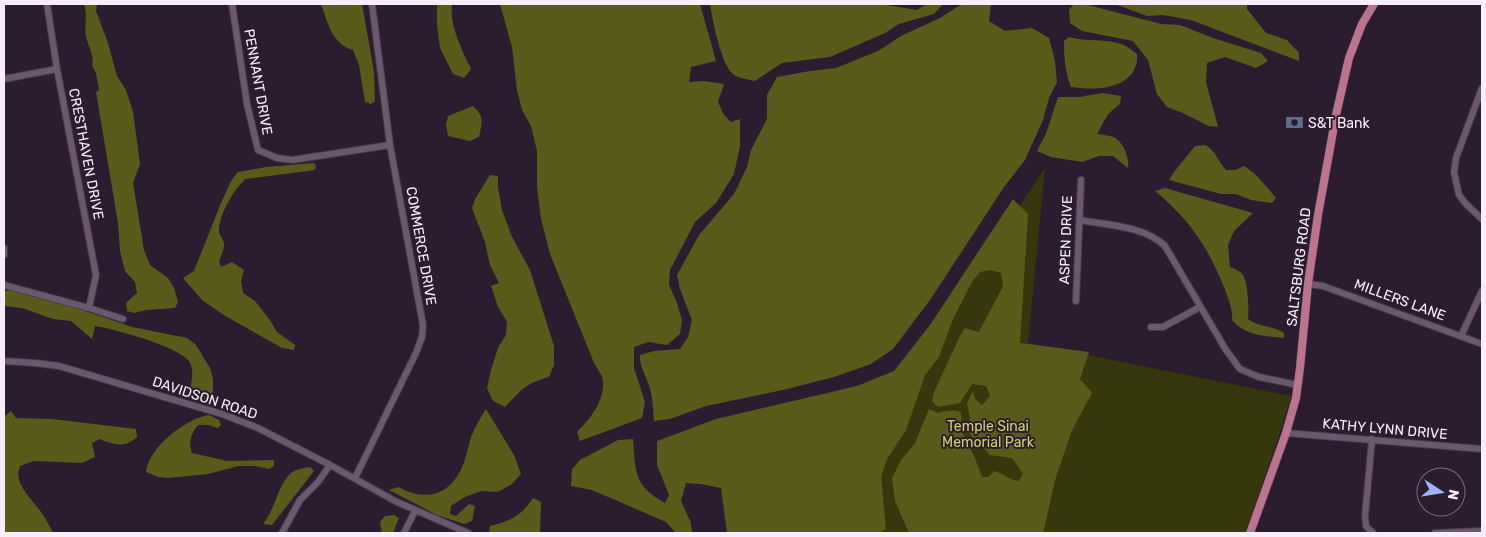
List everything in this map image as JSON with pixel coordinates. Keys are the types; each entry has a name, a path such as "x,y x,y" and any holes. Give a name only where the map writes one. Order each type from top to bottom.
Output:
{"main road":[{"name":"SALTSBURG ROAD","path":"1250,533 1286,432 1298,385 1308,284 1329,150 1349,58 1362,24 1374,4"}],"street":[{"name":"CRESTHAVEN DRIVE","path":"47,4 57,69 96,274 89,308"},
{"name":"PENNANT DRIVE","path":"232,4 247,104 258,150 276,158 292,160 390,145"},
{"name":"COMMERCE DRIVE","path":"355,478 422,337 423,324 390,145 372,4"},
{"path":"4,79 57,69"},
{"path":"1482,88 1456,158 1454,172 1459,195 1482,219"},
{"name":"ASPEN DRIVE","path":"1076,301 1082,180"},
{"path":"1080,220 1145,233 1158,240 1165,246 1226,350 1240,369 1259,377 1298,385"},
{"path":"4,248 4,255"},
{"name":"MILLERS LANE","path":"1308,284 1324,286 1482,344"},
{"path":"4,285 123,319"},
{"path":"1461,336 1482,291"},
{"path":"1150,327 1163,327 1200,307"},
{"name":"DAVIDSON ROAD","path":"4,361 35,362 59,366 222,414 258,428 415,511 468,533"},
{"name":"KATHY LYNN DRIVE","path":"1286,432 1482,449"},
{"path":"1372,439 1365,516 1366,526 1373,533"},
{"path":"282,533 300,500 318,482 330,465"},
{"path":"404,533 415,511"},
{"path":"1435,533 1482,531"}],"green space":[{"path":"84,4 97,4 96,11 108,43 117,76 126,90 133,112 140,164 133,183 144,250 150,265 168,278 174,288 178,302 175,308 146,310 134,313 127,311 126,303 137,293 135,282 125,271 120,251 118,223 96,92 99,90 86,36"},
{"path":"321,4 362,4 374,72 375,101 371,104 365,102 359,65 353,50 335,38"},
{"path":"437,4 452,4 454,29 471,69 464,78 453,74 440,48"},
{"path":"500,4 700,4 716,61 691,67 689,82 704,81 724,84 718,102 724,115 731,122 740,119 740,146 734,174 716,203 695,222 670,270 669,285 682,320 680,334 667,345 648,342 634,347 634,368 645,402 642,418 580,441 577,432 596,409 602,395 603,380 594,363 550,254 541,219 537,187 537,151 531,126 522,110 517,90 512,47"},
{"path":"710,4 880,4 917,10 927,4 943,4 934,14 899,24 885,33 830,57 782,63 755,81 735,75 727,66 717,39"},
{"path":"962,4 991,4 989,21 1005,31 1032,28 1049,38 1055,61 1057,82 1025,160 1004,187 930,300 893,349 871,364 834,377 706,406 670,419 654,421 651,393 641,364 640,355 654,351 680,349 688,337 692,320 680,289 677,275 699,235 734,194 747,167 751,150 767,119 767,95 777,77 836,68 878,51 901,36 940,18"},
{"path":"1074,4 1084,4 1161,24 1180,25 1213,38 1261,53 1268,61 1256,68 1225,57 1207,63 1206,82 1218,127 1209,126 1167,107 1157,94 1148,60 1133,41 1082,31 1070,23 1069,10"},
{"path":"1115,4 1247,4 1247,9 1266,33 1287,40 1299,53 1299,61 1191,20 1163,15 1147,16"},
{"path":"1069,37 1117,43 1126,46 1137,54 1132,74 1125,80 1108,87 1071,87 1064,53 1064,41"},
{"path":"1102,93 1121,96 1120,104 1108,114 1097,134 1113,137 1120,142 1127,155 1128,168 1113,156 1099,156 1082,162 1051,157 1037,151 1046,134 1058,97 1080,97"},
{"path":"473,106 482,120 479,137 470,141 448,136 446,125 448,116"},
{"path":"1205,145 1212,150 1226,170 1235,170 1244,166 1254,173 1276,198 1272,203 1251,200 1236,194 1221,194 1169,180 1195,146"},
{"path":"314,163 316,166 315,170 246,179 241,183 228,203 219,226 219,232 224,242 219,262 221,267 232,262 244,270 241,281 243,293 255,301 277,332 295,345 294,350 282,348 222,314 202,300 183,278 194,271 221,203 231,181 238,172 266,167"},
{"name":"Temple Sinai Memorial Park","path":"1045,168 1028,343 1291,396 1245,533 802,533"},
{"path":"490,175 498,176 502,210 512,237 530,270 554,346 554,365 549,377 524,388 505,407 493,401 487,388 498,348 506,335 507,322 498,307 491,286 499,283 490,265 485,242 472,208 475,199"},
{"path":"1165,188 1253,213 1234,231 1228,245 1230,267 1240,272 1245,279 1248,296 1248,319 1257,324 1280,330 1284,333 1284,338 1263,336 1250,332 1232,320 1231,307 1224,287 1204,246 1188,223 1155,191"},
{"path":"1013,199 1028,214 1020,343 1089,352 1080,379 1092,393 1072,430 1056,477 1043,533 909,533 895,501 892,478 901,460 915,443 929,409 938,413 952,410 961,412 962,432 982,477 988,477 994,471 1019,481 1023,474 1012,458 990,455 968,432 970,418 967,403 973,391 975,399 982,405 990,396 986,386 972,384 960,403 938,407 932,401 934,392 961,334 965,328 979,332 1003,286 1001,273 990,270 980,272 972,282 953,319 939,357 925,375 906,430 887,459 881,477 886,529 879,533 727,533 721,488 686,483 681,501 691,523 692,533 676,533 666,522 592,490 571,486 572,469 580,460 618,440 633,439 638,477 647,490 665,503 669,495 657,465 657,441 716,419 857,386 894,371 930,325"},
{"path":"13,290 65,304 132,327 187,338 196,345 210,368 213,379 213,392 208,403 197,399 190,391 192,368 189,361 182,355 145,339 95,326 92,339 71,321 53,319 22,308 4,306 4,291"},
{"path":"486,409 514,455 521,474 512,484 498,492 481,491 465,497 451,506 450,514 456,516 469,504 475,506 472,521 464,524 437,515 389,490 398,487 422,495 441,491 449,486 462,468 471,437"},
{"path":"11,411 16,418 52,419 136,429 137,437 128,443 115,444 100,439 92,443 95,457 82,463 34,461 20,466 19,480 53,533 4,533 4,422 5,416"},
{"path":"209,415 219,420 221,425 218,428 198,425 191,438 192,453 227,461 274,460 274,466 269,469 255,466 238,466 208,474 168,478 158,477 146,472 154,453 161,444 179,428 189,422"},
{"path":"310,467 314,471 272,525 263,524 271,512 283,484 291,473"},
{"path":"533,498 541,502 540,533 489,533 490,526 515,517"},
{"path":"394,515 399,518 393,533 382,533 380,522 385,516"}],"place":[{"name":"S&T Bank","path":"1294,123"}]}
